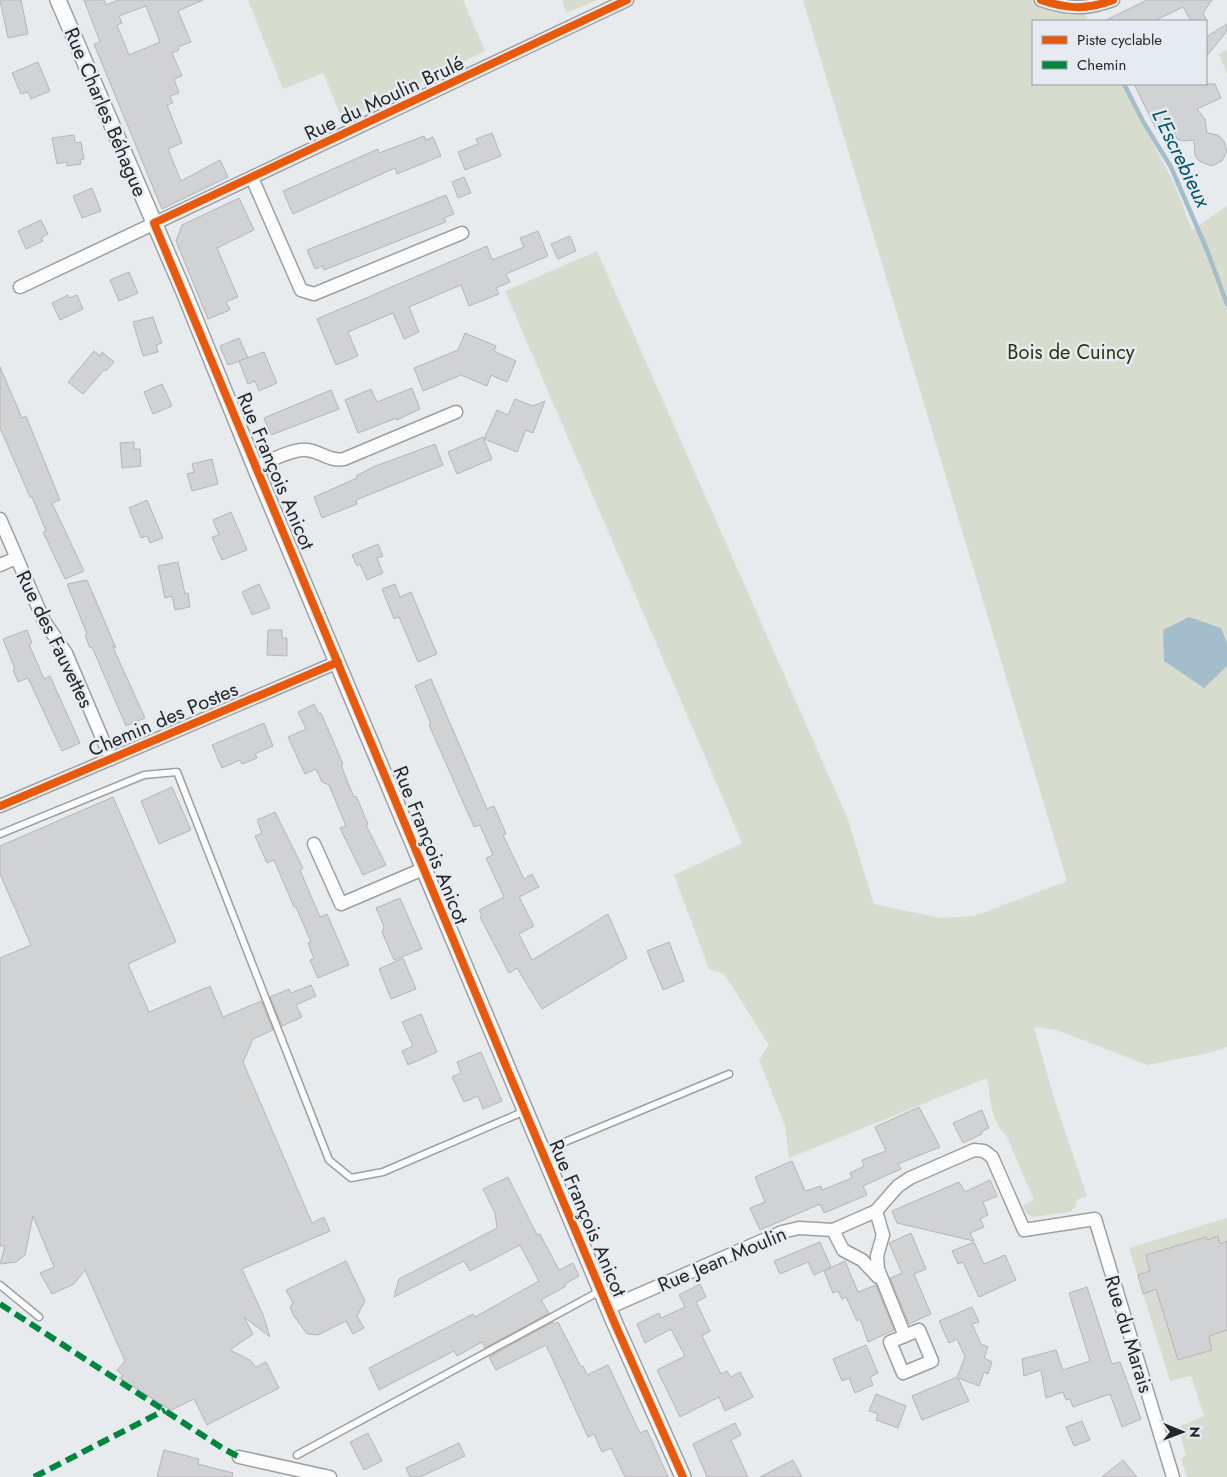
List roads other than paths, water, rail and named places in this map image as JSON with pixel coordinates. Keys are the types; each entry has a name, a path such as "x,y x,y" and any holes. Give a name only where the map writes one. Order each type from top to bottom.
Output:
{"street":[{"name":"Rue Charles Béhague","path":"58,0 154,223"},
{"name":"Rue du Moulin Brulé","path":"20,287 627,0"},
{"path":"1041,0 1066,7 1083,8 1113,0"},
{"path":"252,178 300,290 314,294 462,233"},
{"name":"Rue François Anicot","path":"154,223 542,1152 682,1477"},
{"path":"255,467 303,450 335,460 344,459 456,412"},
{"name":"Rue des Fauvettes","path":"0,519 47,627 66,653 111,759"},
{"path":"0,565 16,558"},
{"name":"Chemin des Postes","path":"0,806 338,662"},
{"path":"314,844 341,904 423,869"},
{"name":"Rue Jean Moulin","path":"608,1308 782,1232 799,1228 833,1230 876,1211 903,1182 979,1150 992,1157 1024,1230 1095,1219"},
{"path":"876,1211 883,1235 877,1263 881,1281 905,1336"},
{"name":"Rue du Marais","path":"1095,1219 1173,1477"},
{"path":"833,1230 843,1250 862,1260 881,1281"},
{"path":"239,1456 330,1477"}],"lane":[{"path":"0,834 144,774 177,772 329,1160 351,1178 383,1172 525,1111"},
{"path":"542,1152 729,1074"},
{"path":"0,1285 39,1317"},
{"path":"297,1455 601,1290"}],"water":[{"path":"1189,617 1221,628 1227,643 1227,666 1204,688 1164,661 1163,630"}],"waterway":[{"name":"L'Escrebieux","path":"1125,85 1144,123 1171,167 1207,250 1227,304"}],"park label":[{"name":"Bois de Cuincy","path":"1071,352"}]}
